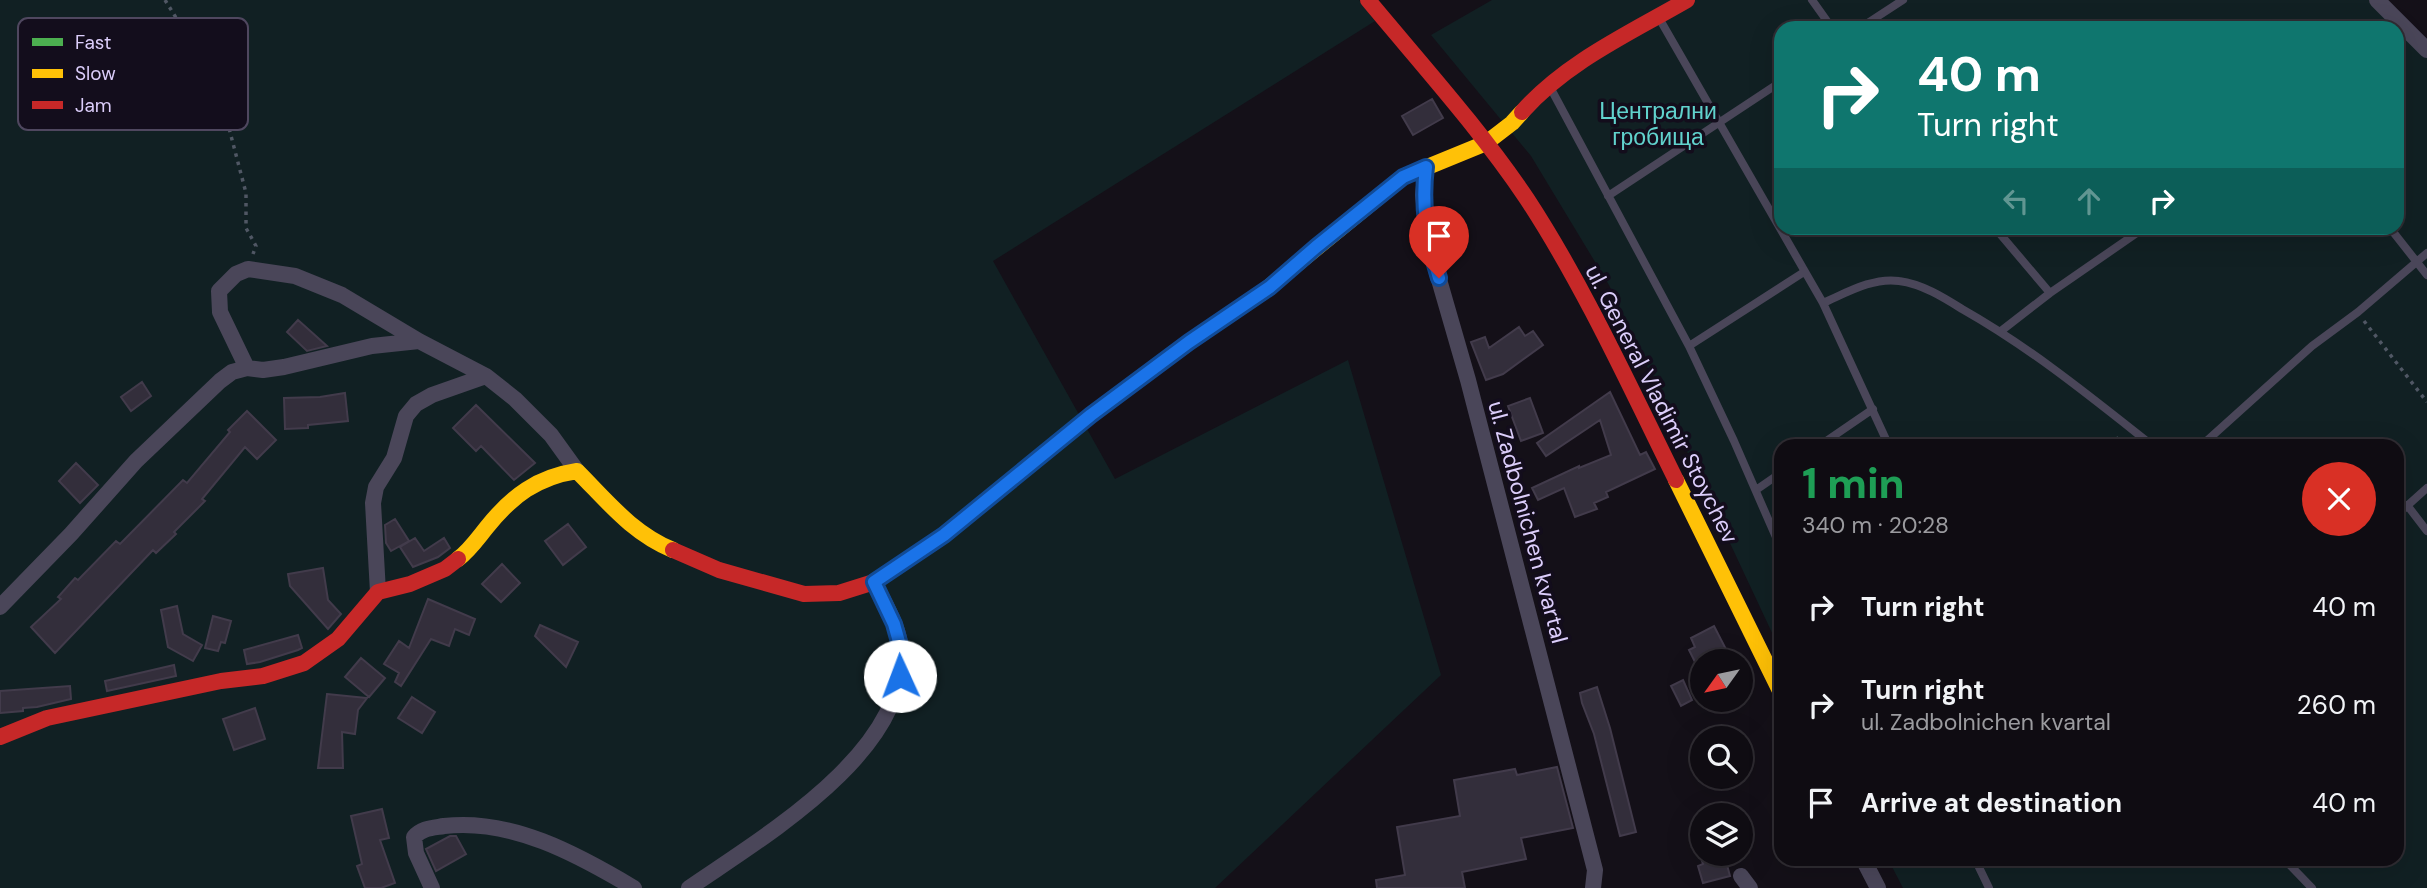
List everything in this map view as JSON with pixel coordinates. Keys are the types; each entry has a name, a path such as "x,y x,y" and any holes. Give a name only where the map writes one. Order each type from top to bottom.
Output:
{"street":[{"name":"ul. General Vladimir Stoychev","path":"1368,0 1486,143 1527,199 1567,265 1774,679"},
{"path":"247,368 220,312 219,291 236,274 248,269 295,276 342,295 419,341 486,376 515,399 551,435 578,471 634,529 651,541 719,570 804,594 839,593 874,582 944,535 1091,415 1189,342 1270,287 1403,177 1486,143 1512,123 1535,97 1581,61 1687,0"},
{"path":"2377,0 2398,21"},
{"path":"2404,27 2427,50"},
{"name":"ul. Zadbolnichen kvartal","path":"1426,167 1423,195 1429,245 1468,380 1595,870 1593,888"},
{"path":"0,607 71,534 136,461 232,372 247,368 263,370 284,367 372,346 419,341"},
{"path":"378,592 373,503 376,487 394,458 406,416 416,404 432,395 486,376"},
{"path":"0,737 47,718 221,681 263,676 304,663 338,639 378,592 410,584 445,569 466,553 518,494 557,474 578,471"},
{"path":"689,888 801,808 842,774 869,743 888,710 900,676 901,662 901,649 894,624 874,582"},
{"path":"432,888 414,846 415,837 425,829 461,824 498,827 534,839 587,861 634,888"},
{"path":"1867,866 1878,888"}],"lane":[{"path":"1812,0 1827,21"},
{"path":"1871,21 1903,0"},
{"path":"1658,16 1774,219"},
{"path":"1549,85 1689,346 1774,532"},
{"path":"1608,196 1774,86"},
{"path":"1783,235 1823,303 1886,439"},
{"path":"2001,235 2050,293"},
{"path":"2001,331 2050,293 2134,235"},
{"path":"2396,235 2427,275"},
{"path":"2209,439 2312,346 2358,312 2427,253"},
{"path":"1689,346 1804,272"},
{"path":"1823,303 1880,281 1899,281 1930,290 2001,331 2144,439"},
{"path":"1829,439 1873,408"},
{"path":"1756,490 1774,478"},
{"path":"2404,508 2427,488"},
{"path":"2407,505 2427,531"},
{"path":"1979,866 1989,888"},
{"path":"2291,866 2311,887"}],"path":[{"path":"165,0 176,18"},
{"path":"229,130 246,193 246,228 256,246 248,269"},
{"path":"2358,312 2427,402"}],"green space":[{"path":"0,0 1359,0 1375,21 993,261 1115,479 1348,360 1441,675 1215,888 0,888"},
{"name":"Централни гробища","path":"1492,0 2383,0 2400,21 1774,21 1774,235 2404,235 2404,26 2427,54 2427,888 1903,888 1892,866 2404,866 2404,439 1774,439 1774,637 1609,285 1531,156 1431,35"}],"building":[{"path":"1432,99 1443,118 1413,135 1402,116"},
{"path":"298,320 327,346 307,351 287,332"},
{"path":"1519,327 1525,336 1533,331 1543,345 1503,374 1486,380 1471,342 1485,337 1489,348"},
{"path":"142,382 151,396 131,411 121,397"},
{"path":"1610,392 1640,455 1646,452 1655,469 1606,492 1608,497 1594,503 1597,509 1575,517 1564,488 1538,500 1532,488 1579,466 1611,455 1600,420 1546,456 1537,443"},
{"path":"345,393 348,421 285,429 284,398"},
{"path":"1530,398 1543,433 1521,441 1508,406"},
{"path":"476,405 535,463 514,480 481,446 476,451 453,428"},
{"path":"247,411 276,440 257,459 245,447 202,499 205,501 174,532 176,534 156,553 153,550 55,653 31,627 61,599 58,597 75,578 78,580 116,541 120,544 183,480 187,483 230,432 228,430"},
{"path":"76,463 98,485 80,503 59,481"},
{"path":"395,519 409,541 391,551 386,543 385,525"},
{"path":"568,524 586,547 563,565 545,541"},
{"path":"415,538 424,551 444,538 450,548 438,557 413,567 400,547"},
{"path":"502,564 520,583 501,602 482,584"},
{"path":"323,568 328,600 341,614 328,629 290,586 288,574"},
{"path":"428,599 475,619 469,635 455,629 449,646 431,639 401,686 395,682 399,673 384,664 399,641 409,648"},
{"path":"177,606 183,634 202,645 193,661 168,647 161,610"},
{"path":"213,616 231,621 225,643 221,642 218,651 205,648"},
{"path":"540,625 578,642 566,667 535,636"},
{"path":"1714,626 1726,649 1691,649 1695,647 1691,638"},
{"path":"298,635 302,648 247,664 244,650"},
{"path":"361,658 385,678 369,697 345,677"},
{"path":"174,665 176,676 107,691 105,681"},
{"path":"1683,680 1690,701 1681,706 1671,686"},
{"path":"70,686 71,699 23,708 23,711 0,713 0,691"},
{"path":"1597,687 1636,832 1620,836 1594,734 1580,693"},
{"path":"327,694 367,698 358,710 355,734 342,732 343,768 318,768"},
{"path":"412,697 435,712 422,733 398,718"},
{"path":"255,708 265,739 234,750 223,719"},
{"path":"1557,767 1573,828 1521,838 1526,859 1462,872 1465,888 1377,888 1376,880 1405,875 1397,827 1460,816 1454,780 1515,769 1517,775"},
{"path":"382,809 389,838 380,840 395,883 381,888 365,888 357,866 362,864 351,816"},
{"path":"450,836 456,836 466,854 436,871 426,849"},
{"path":"1698,866 1727,866 1730,876 1703,883"}],"traffic: fast":[{"path":"940,538 1091,415 1189,342 1263,292"}],"traffic: slow":[{"path":"1263,292 1403,177 1486,143 1522,112"},
{"path":"458,559 516,497 538,483 577,471 633,526 673,550"},
{"path":"1676,480 1774,679"}],"traffic: jam":[{"path":"1368,0 1470,122 1527,199 1587,302 1676,480"},
{"path":"1522,112 1539,94 1579,63 1687,0"},
{"path":"673,550 719,570 804,594 839,593 874,582 940,538"},
{"path":"0,737 47,718 221,681 263,676 304,663 338,639 378,592 410,584 445,569 458,559"}],"route":[{"path":"900,676 901,649 894,624 874,582 944,535 1091,415 1189,342 1270,287 1403,177 1426,167 1423,195 1429,245 1439,278"}]}
